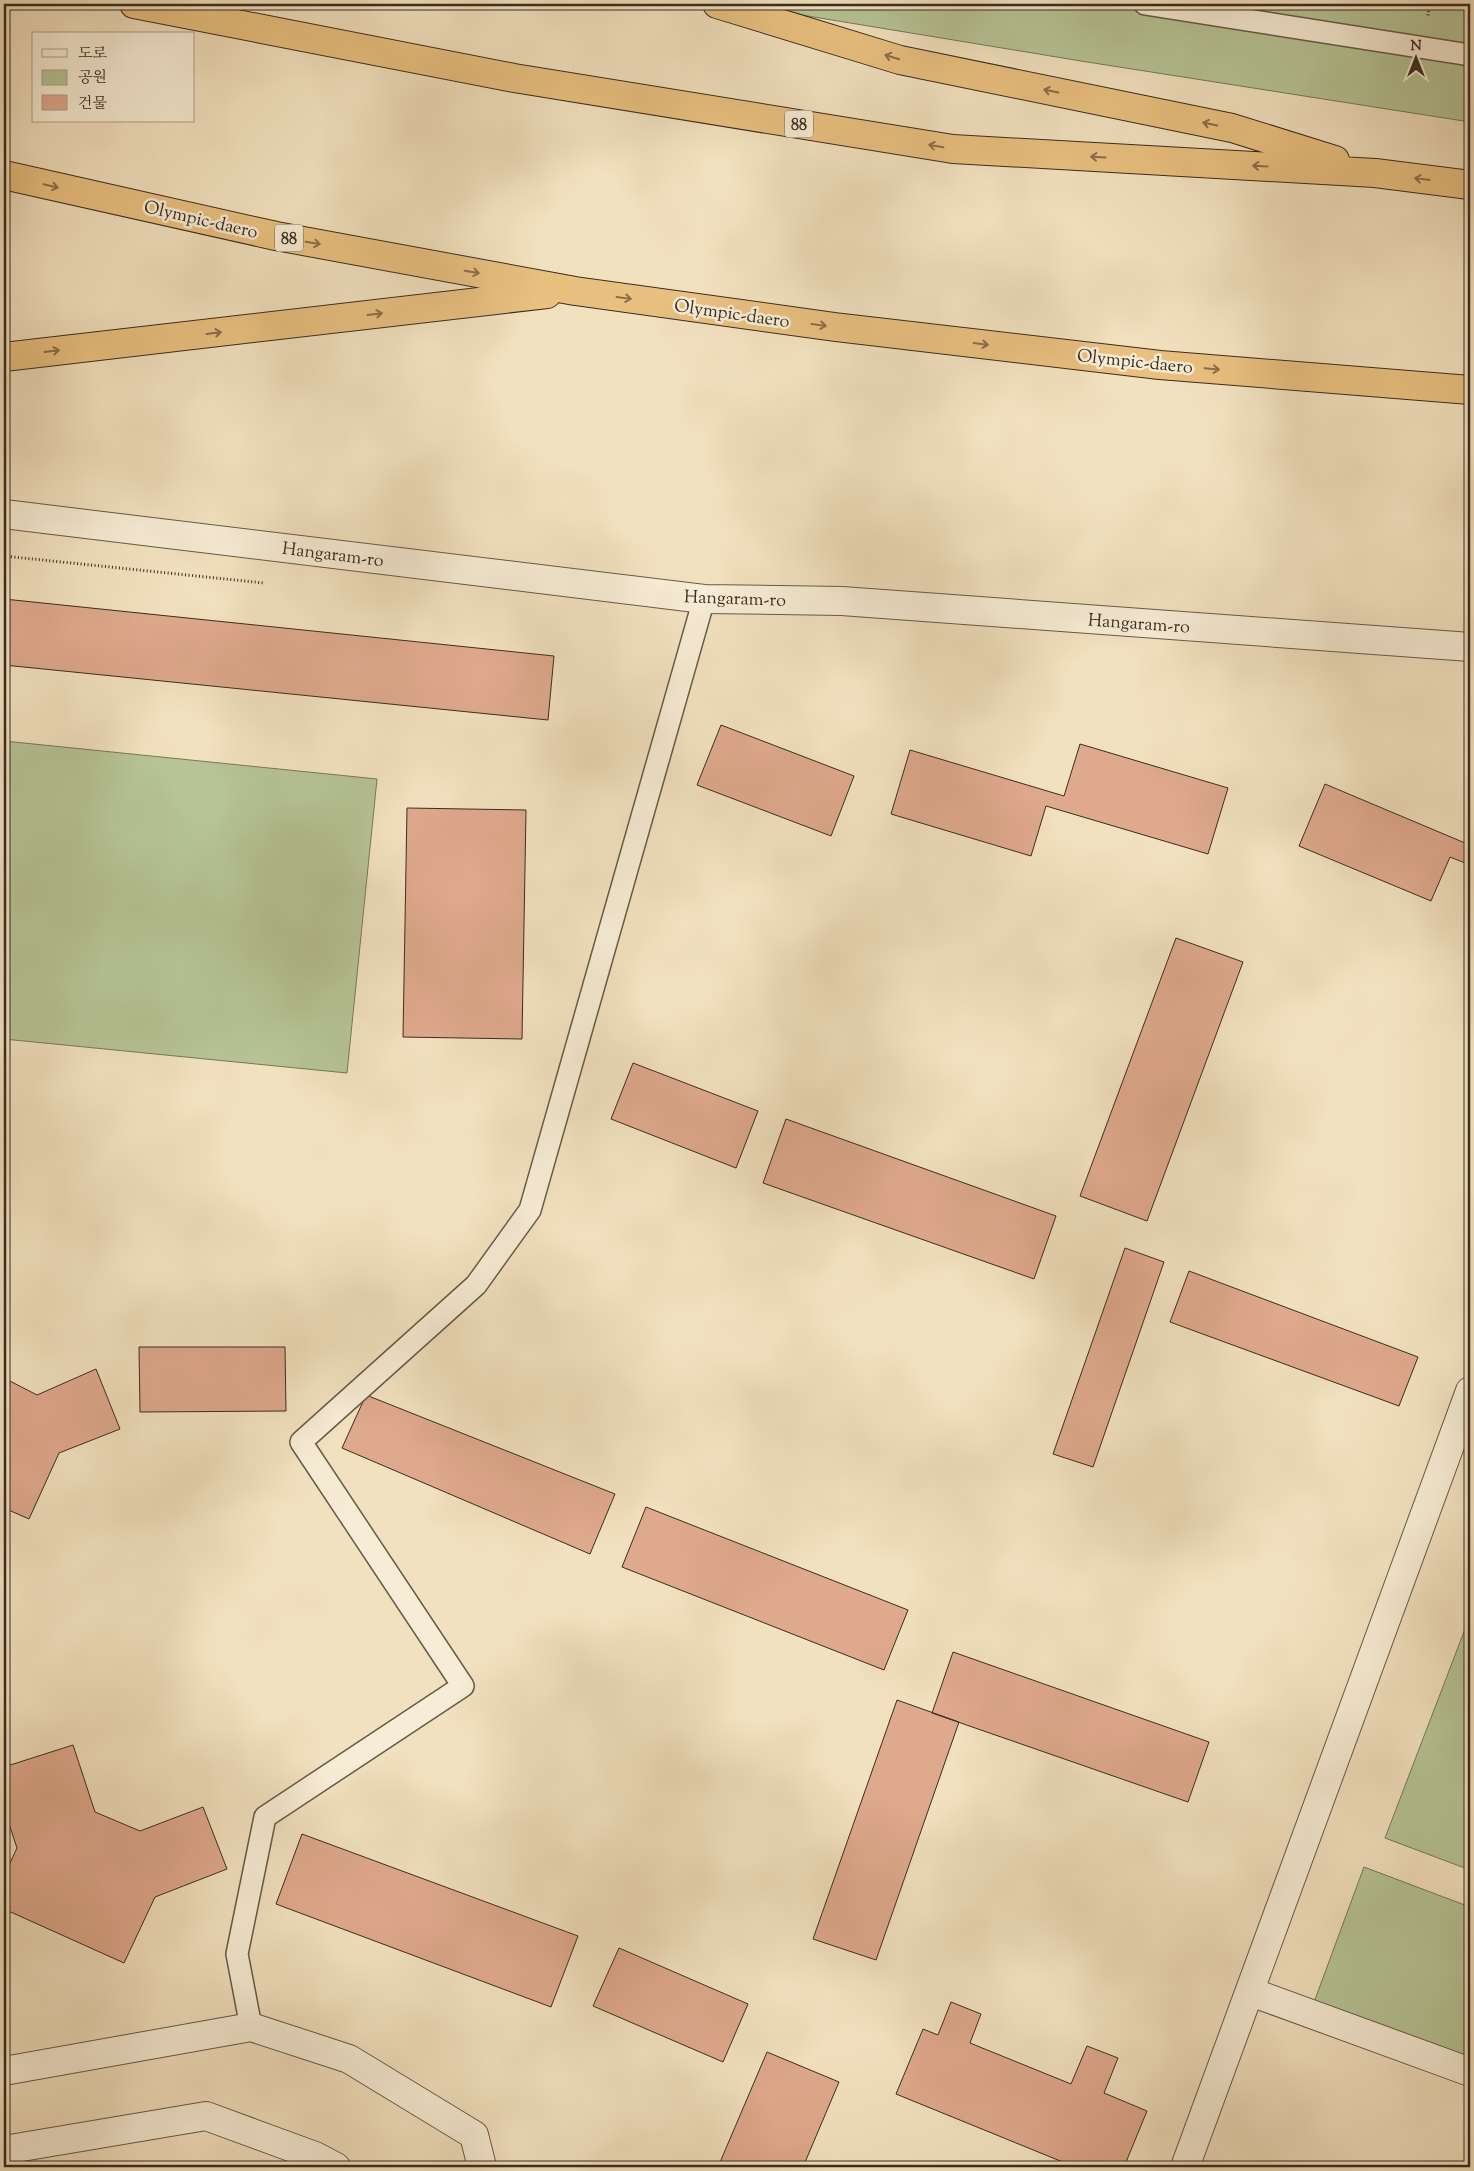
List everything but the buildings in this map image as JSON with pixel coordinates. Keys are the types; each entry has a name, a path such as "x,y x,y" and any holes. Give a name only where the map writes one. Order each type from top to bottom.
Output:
{"highway":[{"name":"88","path":"134,4 514,78 953,148 1374,172 1470,185"},
{"path":"716,4 900,60 1232,128 1374,172"},
{"name":"Olympic-daero","path":"4,175 276,236 576,291 835,327 1160,365 1470,390"},
{"path":"4,357 576,291"}],"street":[{"name":"Hangaram-ro","path":"4,514 704,598 842,601 1470,647"},
{"path":"1185,2167 1470,1391"},
{"path":"1250,1992 1470,2072"},
{"path":"4,2071 251,2027 349,2059 474,2135 482,2167"},
{"path":"4,2150 206,2116 315,2156 336,2167"}],"lane":[{"path":"1145,4 1470,55"},
{"path":"251,2027 237,1954 264,1817 463,1686 301,1442 476,1285 530,1210 704,598"}],"green space":[{"path":"735,4 1470,4 1470,122 1081,61"},
{"path":"4,741 377,779 347,1073 4,1039"},
{"path":"1470,1616 1470,1870 1385,1838"},
{"path":"1364,1867 1470,1907 1470,2072 1310,2013"}]}
